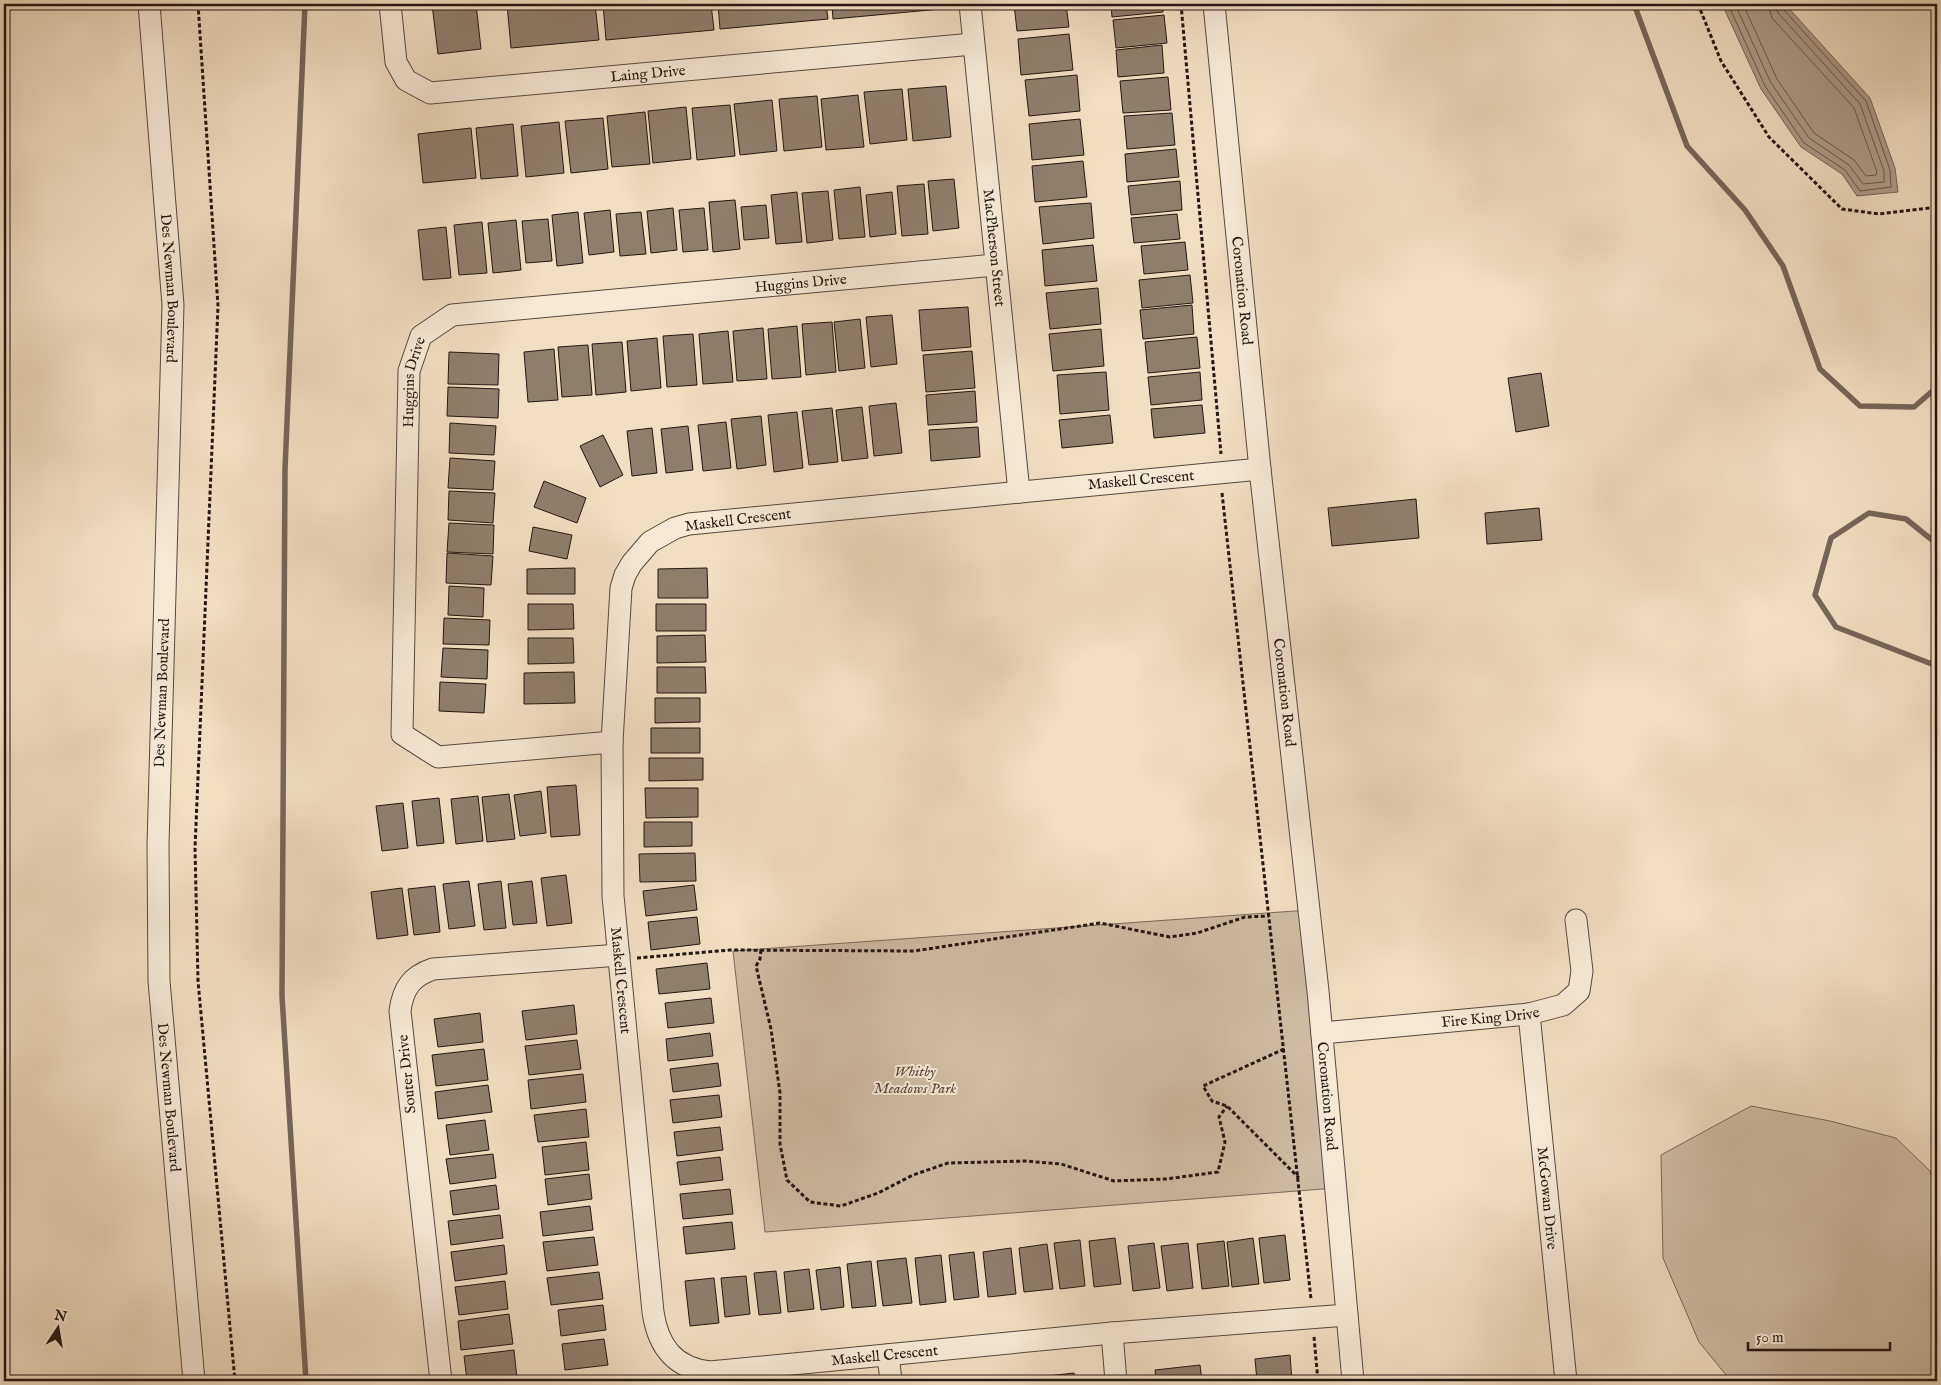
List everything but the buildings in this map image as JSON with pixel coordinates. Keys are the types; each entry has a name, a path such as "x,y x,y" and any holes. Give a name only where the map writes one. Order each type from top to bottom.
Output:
{"street":[{"name":"Des Newman Boulevard","path":"149,4 173,305 158,845 159,981 194,1381"},
{"name":"Laing Drive","path":"390,4 396,62 406,80 430,93 973,44"},
{"name":"MacPherson Street","path":"970,4 1018,492"},
{"name":"Coronation Road","path":"1214,4 1260,469 1322,1033 1353,1381"},
{"name":"Huggins Drive","path":"612,742 438,756 402,734 409,371 421,336 452,315 995,265"},
{"name":"Maskell Crescent","path":"1260,469 688,524 662,534 650,542 632,562 621,588 612,742 613,896 653,1312 656,1332 666,1350 681,1363 700,1371 710,1372 1112,1333 1347,1315"},
{"name":"Fire King Drive","path":"1322,1033 1529,1014 1563,1006 1579,991 1582,971 1576,920"},
{"name":"Souter Drive","path":"441,1381 400,1011 402,998 407,986 416,976 433,968 619,955"},
{"name":"McGowan Drive","path":"1529,1014 1566,1381"},
{"path":"1112,1333 1116,1381"},
{"path":"888,1355 890,1381"}],"path":[{"path":"198,4 218,306 195,848 198,981 235,1381"},
{"path":"1181,4 1221,444"},
{"path":"1698,4 1721,61 1769,137 1842,209 1879,214 1937,207"},
{"path":"1222,499 1311,1292"},
{"path":"619,955 635,958 730,950 914,951 1100,923 1170,937 1197,933 1245,917 1269,916"},
{"path":"761,950 760,959 756,966 771,1029 780,1093 780,1144 787,1180 810,1202 841,1206 878,1193 913,1175 948,1163 1025,1161 1061,1164 1114,1181 1166,1179 1218,1172 1225,1142 1219,1117 1227,1106"},
{"path":"1284,1049 1203,1086 1212,1101 1227,1106 1299,1178"},
{"path":"1316,1351 1318,1381"}],"green space":[{"name":"Whitby Meadows Park","path":"1309,910 1336,1188 765,1232 733,951"},
{"path":"1751,1106 1830,1121 1896,1138 1930,1171 1937,1195 1937,1381 1731,1381 1699,1342 1663,1258 1661,1155"}],"water":[{"path":"1722,4 1785,4 1870,98 1895,168 1898,192 1857,196 1842,174 1801,147 1761,89"}],"waterway":[{"path":"305,4 285,469 282,996 306,1381"},
{"path":"1634,4 1687,146 1745,210 1783,266 1820,369 1860,406 1914,407 1937,387"},
{"path":"1937,544 1906,519 1869,513 1831,538 1815,595 1836,627 1937,666"}]}
